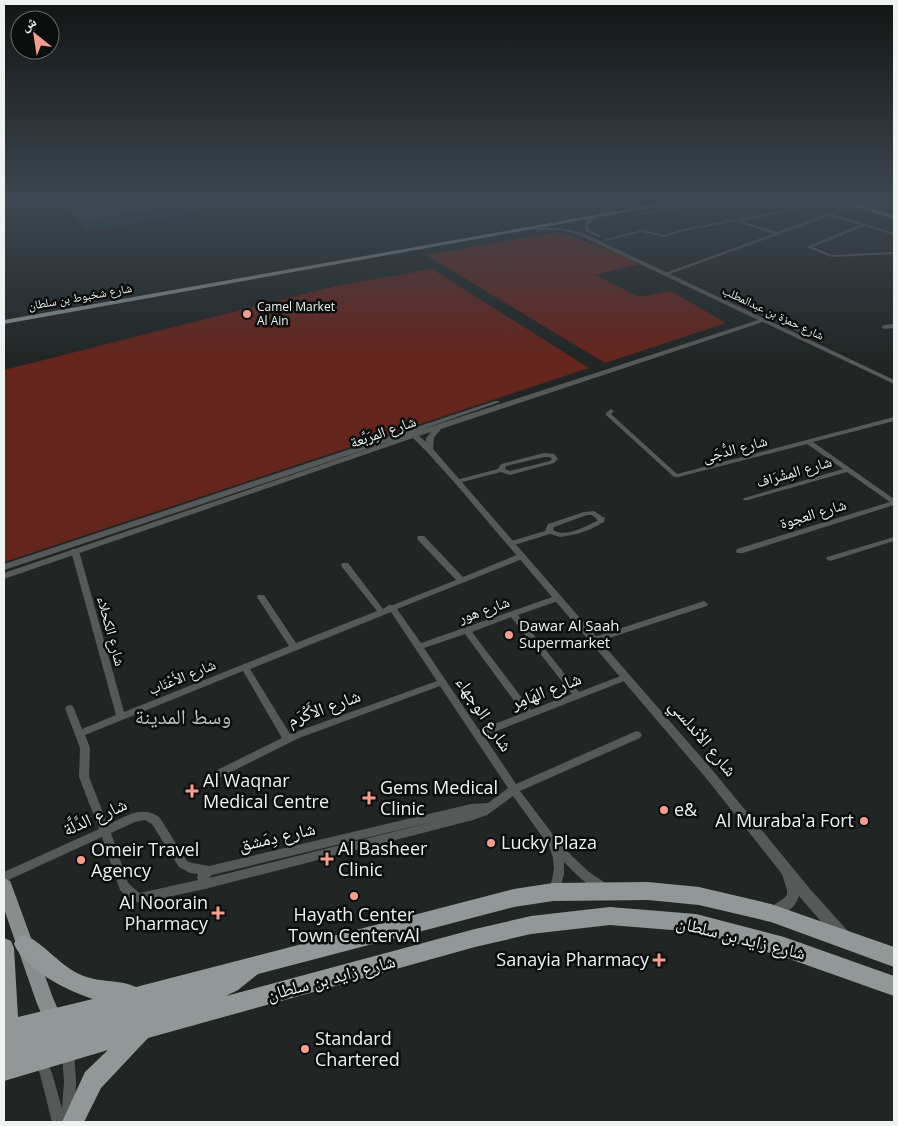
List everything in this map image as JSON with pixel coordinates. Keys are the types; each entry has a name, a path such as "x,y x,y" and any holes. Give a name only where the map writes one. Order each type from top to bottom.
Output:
{"highway":[{"name":"شارع زايد بن سلطان","path":"61,1036 141,994 514,898 553,892 606,890 685,894 770,914 894,957"},
{"name":"شارع زايد بن سلطان","path":"4,1070 20,1043 61,1036 142,1030 475,938 531,925 585,918 639,918 696,923 784,947 888,981"},
{"path":"24,944 57,973 80,986 116,993 141,994"},
{"path":"4,948 7,1012 20,1043"},
{"path":"4,1064 20,1043 61,1036 209,994 231,983 256,964"},
{"path":"74,1122 93,1080 142,1030"}],"main road":[{"name":"شارع شخبوط بن سلطان","path":"4,316 368,253"},
{"name":"شارع شخبوط بن سلطان","path":"4,322 398,253"},
{"path":"4,886 45,1001 61,1036"}],"street":[{"name":"شارع حمزة بن عبدالمطلب","path":"623,253 765,317 894,382"},
{"name":"شارع حمزة بن عبدالمطلب","path":"630,253 670,273 894,375"},
{"path":"670,273 727,253"},
{"path":"823,253 832,256 867,253"},
{"name":"شارع المِرَبَّعة","path":"4,576 390,444 413,433 438,428 765,317"},
{"name":"شارع المِرَبَّعة","path":"4,567 765,317"},
{"path":"884,327 894,326"},
{"name":"شارع الدُّجَى","path":"611,411 608,414 676,476 894,418"},
{"path":"390,444 410,444 429,449 430,438 438,428"},
{"name":"شارع الأندلسي","path":"413,433 458,481 710,774 781,863 848,940"},
{"path":"809,442 894,502"},
{"path":"458,481 500,470 512,473 552,462 555,458 552,455 544,455 503,465 500,470"},
{"name":"شارع المِشْرَاف","path":"746,499 848,470"},
{"name":"شارع العجوة","path":"740,551 894,502"},
{"path":"511,544 550,532 557,535 565,535 598,524 601,518 594,513 586,513 551,526 548,529 550,532"},
{"path":"421,538 461,580"},
{"path":"830,559 894,539"},
{"name":"شارع الكحلاء","path":"75,552 121,717"},
{"name":"شارع الأَعْنَاب","path":"81,733 522,556"},
{"path":"345,565 381,611"},
{"path":"261,596 294,647"},
{"name":"شارع هور","path":"418,647 558,598"},
{"path":"594,640 704,604"},
{"name":"شارع الوجهاء","path":"392,607 477,735 550,838 584,874 606,890"},
{"path":"513,614 578,696"},
{"path":"466,630 528,715"},
{"path":"245,667 288,739"},
{"name":"شارع الهَامِر","path":"477,735 626,677"},
{"name":"شارع الأَكْرَم","path":"220,773 288,739 442,682"},
{"name":"شارع دِمَشق","path":"70,708 81,733 85,748 84,777 124,886 133,895 140,898 205,884 473,816 514,789 637,735"},
{"name":"شارع دِمَشق","path":"209,871 471,808 488,807"},
{"name":"شارع الدَّلَّة","path":"4,877 133,818 148,815 156,821 183,864 190,868 209,871"},
{"name":"شارع الوجهاء","path":"550,838 557,853 560,867 553,892"},
{"name":"شارع الأندلسي","path":"770,914 793,900 794,893 791,882 781,863"},
{"path":"205,884 202,877 209,871"},
{"path":"61,1036 70,1099 68,1122"},
{"path":"20,1043 48,1080 59,1122"}],"shaded area":[{"path":"440,253 616,253 639,264 595,275 639,297 671,291 726,323 605,363 426,255"},
{"path":"432,269 589,368 4,562 4,370 340,285"}],"place":[{"name":"Camel Market Al Ain","path":"247,314"},
{"name":"Dawar Al Saah Supermarket","path":"509,635"},
{"name":"Al Waqnar Medical Centre","path":"192,791"},
{"name":"Gems Medical Clinic","path":"369,798"},
{"name":"e&","path":"664,810"},
{"name":"Al Muraba'a Fort","path":"864,821"},
{"name":"Lucky Plaza","path":"491,843"},
{"name":"Al Basheer Clinic","path":"327,859"},
{"name":"Omeir Travel Agency","path":"81,860"},
{"name":"Hayath Center Town CentervAl","path":"354,896"},
{"name":"Al Noorain Pharmacy","path":"218,913"},
{"name":"Sanayia Pharmacy","path":"659,960"},
{"name":"Standard Chartered","path":"305,1049"}],"district":[{"name":"وسط المدينة","path":"183,717"}]}
